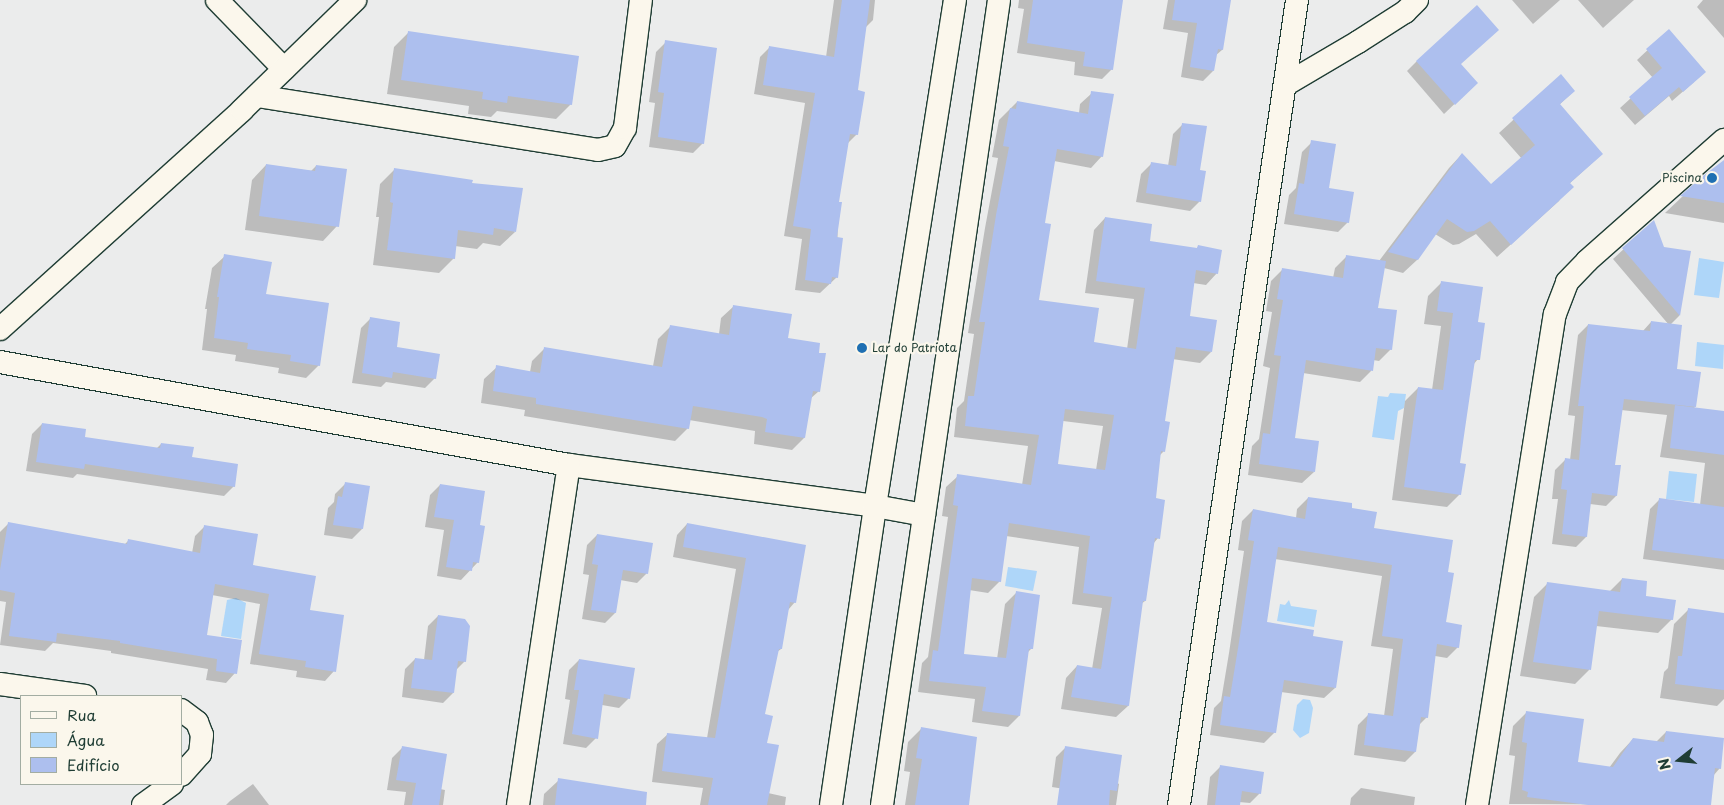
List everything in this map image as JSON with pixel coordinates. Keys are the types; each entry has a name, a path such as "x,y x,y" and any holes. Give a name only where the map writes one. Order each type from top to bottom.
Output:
{"street":[{"path":"217,0 284,69"},
{"path":"0,329 257,96 355,0"},
{"path":"257,96 598,150 615,146 625,128 641,0"},
{"path":"831,805 875,506 955,0"},
{"path":"882,805 999,0"},
{"path":"1179,805 1298,0"},
{"path":"1285,86 1405,12 1418,0"},
{"path":"1477,805 1555,314 1567,282 1587,261 1724,140"},
{"path":"0,362 569,465 924,514"},
{"path":"518,805 569,465"},
{"path":"0,684 78,695"},
{"path":"182,711 197,722 202,735 200,754 182,775"},
{"path":"143,805 171,785"}],"water":[{"path":"1699,258 1724,262 1719,298 1694,295"},
{"path":"1697,342 1724,345 1723,369 1695,366"},
{"path":"1390,393 1406,394 1404,408 1398,411 1394,440 1372,437 1378,396 1388,397"},
{"path":"1669,471 1697,474 1694,502 1666,499"},
{"path":"1008,567 1037,571 1033,591 1005,586"},
{"path":"236,598 246,603 241,639 221,636 227,600"},
{"path":"1289,600 1291,606 1317,610 1314,627 1277,621 1280,604 1285,605"},
{"path":"1303,699 1310,700 1313,708 1309,733 1300,738 1293,730 1297,705"}],"building":[{"path":"842,0 870,0 858,90 865,92 858,135 850,134 839,202 842,202 837,237 843,238 838,278 832,277 831,284 805,280 811,229 793,226 815,93 763,85 769,46 834,57"},
{"path":"1033,0 1123,0 1113,70 1083,66 1085,52 1027,43"},
{"path":"1175,0 1231,0 1223,50 1218,49 1214,71 1190,67 1197,23 1172,20"},
{"path":"1477,5 1499,30 1461,64 1478,83 1455,105 1416,61"},
{"path":"1669,29 1706,72 1683,92 1679,87 1645,116 1629,97 1662,68 1646,49"},
{"path":"408,31 579,56 572,105 508,96 507,103 482,99 483,92 401,80"},
{"path":"665,40 717,48 704,144 658,137 664,93 658,92"},
{"path":"1561,74 1575,91 1560,104 1603,154 1570,183 1574,187 1511,245 1490,221 1474,231 1467,232 1447,219 1418,260 1388,252 1462,153 1491,184 1535,145 1512,118"},
{"path":"1091,91 1114,94 1103,157 1057,149 1045,223 1051,224 1039,300 1099,308 1094,342 1136,349 1145,288 1096,281 1105,217 1152,224 1150,241 1197,248 1198,245 1222,250 1218,274 1196,270 1190,316 1217,320 1212,352 1176,347 1165,421 1170,422 1165,452 1161,451 1156,498 1165,500 1160,539 1155,538 1146,601 1143,601 1129,706 1071,697 1077,665 1101,669 1112,597 1083,593 1090,536 1009,523 1001,582 972,578 964,654 1006,658 1016,591 1040,595 1033,649 1029,649 1020,716 982,711 986,687 929,681 933,650 938,651 958,506 953,505 957,474 1031,485 1039,435 965,426 968,396 974,396 985,322 979,322 1009,147 1003,146 1010,108 1016,109 1017,101 1088,114","holes":["1065,409 1114,415 1105,470 1058,464"]},
{"path":"1182,123 1207,126 1200,170 1206,171 1201,202 1146,193 1151,162 1176,166"},
{"path":"1311,140 1336,144 1329,188 1354,192 1349,223 1294,214 1299,183 1304,184"},
{"name":"Piscina","path":"1724,160 1724,203 1680,196 1703,176"},
{"path":"266,164 315,171 316,165 347,169 339,227 259,216"},
{"path":"394,168 473,180 472,183 523,188 516,232 494,228 493,235 458,230 455,259 387,250 393,203 390,202"},
{"path":"1654,220 1664,247 1691,251 1680,316 1622,248"},
{"path":"224,254 272,262 266,294 329,303 320,366 290,361 291,355 247,349 248,343 214,338 219,297 217,297"},
{"path":"1346,255 1386,261 1378,308 1397,310 1392,350 1376,348 1373,371 1306,360 1295,438 1319,441 1315,472 1259,464 1263,433 1270,434 1281,356 1274,355 1283,300 1277,299 1282,268 1343,278"},
{"path":"1441,281 1483,287 1478,322 1485,323 1480,360 1475,360 1460,463 1466,464 1461,495 1404,487 1418,387 1443,390 1453,313 1437,311"},
{"path":"733,305 792,314 788,338 820,343 819,353 826,353 820,392 813,391 805,438 765,432 767,419 762,417 693,406 689,429 536,404 536,398 493,391 496,365 540,373 544,347 662,367 670,325 729,335"},
{"path":"370,317 400,322 397,347 440,354 436,379 393,372 392,378 362,373"},
{"path":"1651,321 1682,325 1677,369 1701,372 1696,407 1624,399 1615,465 1621,465 1617,496 1592,493 1587,537 1562,534 1567,490 1561,489 1565,458 1579,460 1584,406 1578,406 1588,324 1650,331"},
{"path":"1675,405 1724,411 1724,455 1670,448"},
{"path":"42,423 86,429 85,437 160,448 161,443 194,447 192,457 238,464 235,487 85,464 84,469 36,462"},
{"path":"345,482 370,486 363,529 333,525 338,496 342,497"},
{"path":"440,484 485,491 480,525 485,526 479,563 473,562 472,571 446,567 454,520 434,517"},
{"path":"1308,497 1352,503 1352,508 1377,512 1374,528 1453,540 1448,572 1454,573 1446,622 1462,625 1459,648 1437,644 1428,718 1421,717 1416,752 1364,745 1368,713 1393,716 1403,639 1382,636 1392,565 1278,547 1267,622 1314,630 1313,636 1343,641 1336,688 1284,680 1276,733 1220,725 1224,696 1230,697 1239,642 1254,541 1248,540 1253,509 1305,519"},
{"path":"1659,498 1724,507 1724,559 1652,550"},
{"path":"8,522 127,544 128,539 200,553 204,525 258,534 253,565 316,576 310,610 344,615 336,672 305,667 306,661 259,654 269,594 215,584 207,635 242,640 237,674 216,671 217,659 120,643 120,641 57,633 56,642 9,636 15,593 0,590 0,570"},
{"path":"687,523 806,545 796,603 790,602 782,649 779,649 765,714 773,716 767,743 779,745 767,805 708,805 713,778 662,771 667,733 715,738 746,558 683,547"},
{"path":"597,534 653,543 648,574 623,570 616,613 591,610 598,565 592,564"},
{"path":"1622,578 1647,581 1646,596 1676,600 1673,620 1599,611 1591,670 1533,662 1547,582 1620,592"},
{"path":"1688,608 1724,613 1724,690 1675,684 1678,656 1682,656"},
{"path":"438,615 465,619 470,626 466,662 458,661 454,693 411,688 415,658 432,660"},
{"path":"579,659 635,668 630,699 604,694 598,739 572,734 579,690 574,690"},
{"path":"1526,711 1584,719 1578,762 1613,767 1633,738 1664,742 1666,731 1724,738 1721,769 1715,768 1711,805 1588,805 1527,797 1528,792 1522,790 1527,743 1522,742"},
{"path":"921,727 977,737 969,805 915,805 922,759 916,758"},
{"path":"402,746 447,754 439,805 412,805 416,783 396,780"},
{"path":"1065,746 1122,755 1117,791 1110,790 1109,805 1057,805"},
{"path":"1220,765 1264,772 1261,794 1242,791 1240,805 1215,805"},
{"path":"558,778 647,792 646,805 555,805"}],"place":[{"name":"Piscina","path":"1712,178"},
{"name":"Lar do Patriota","path":"862,348"}]}
